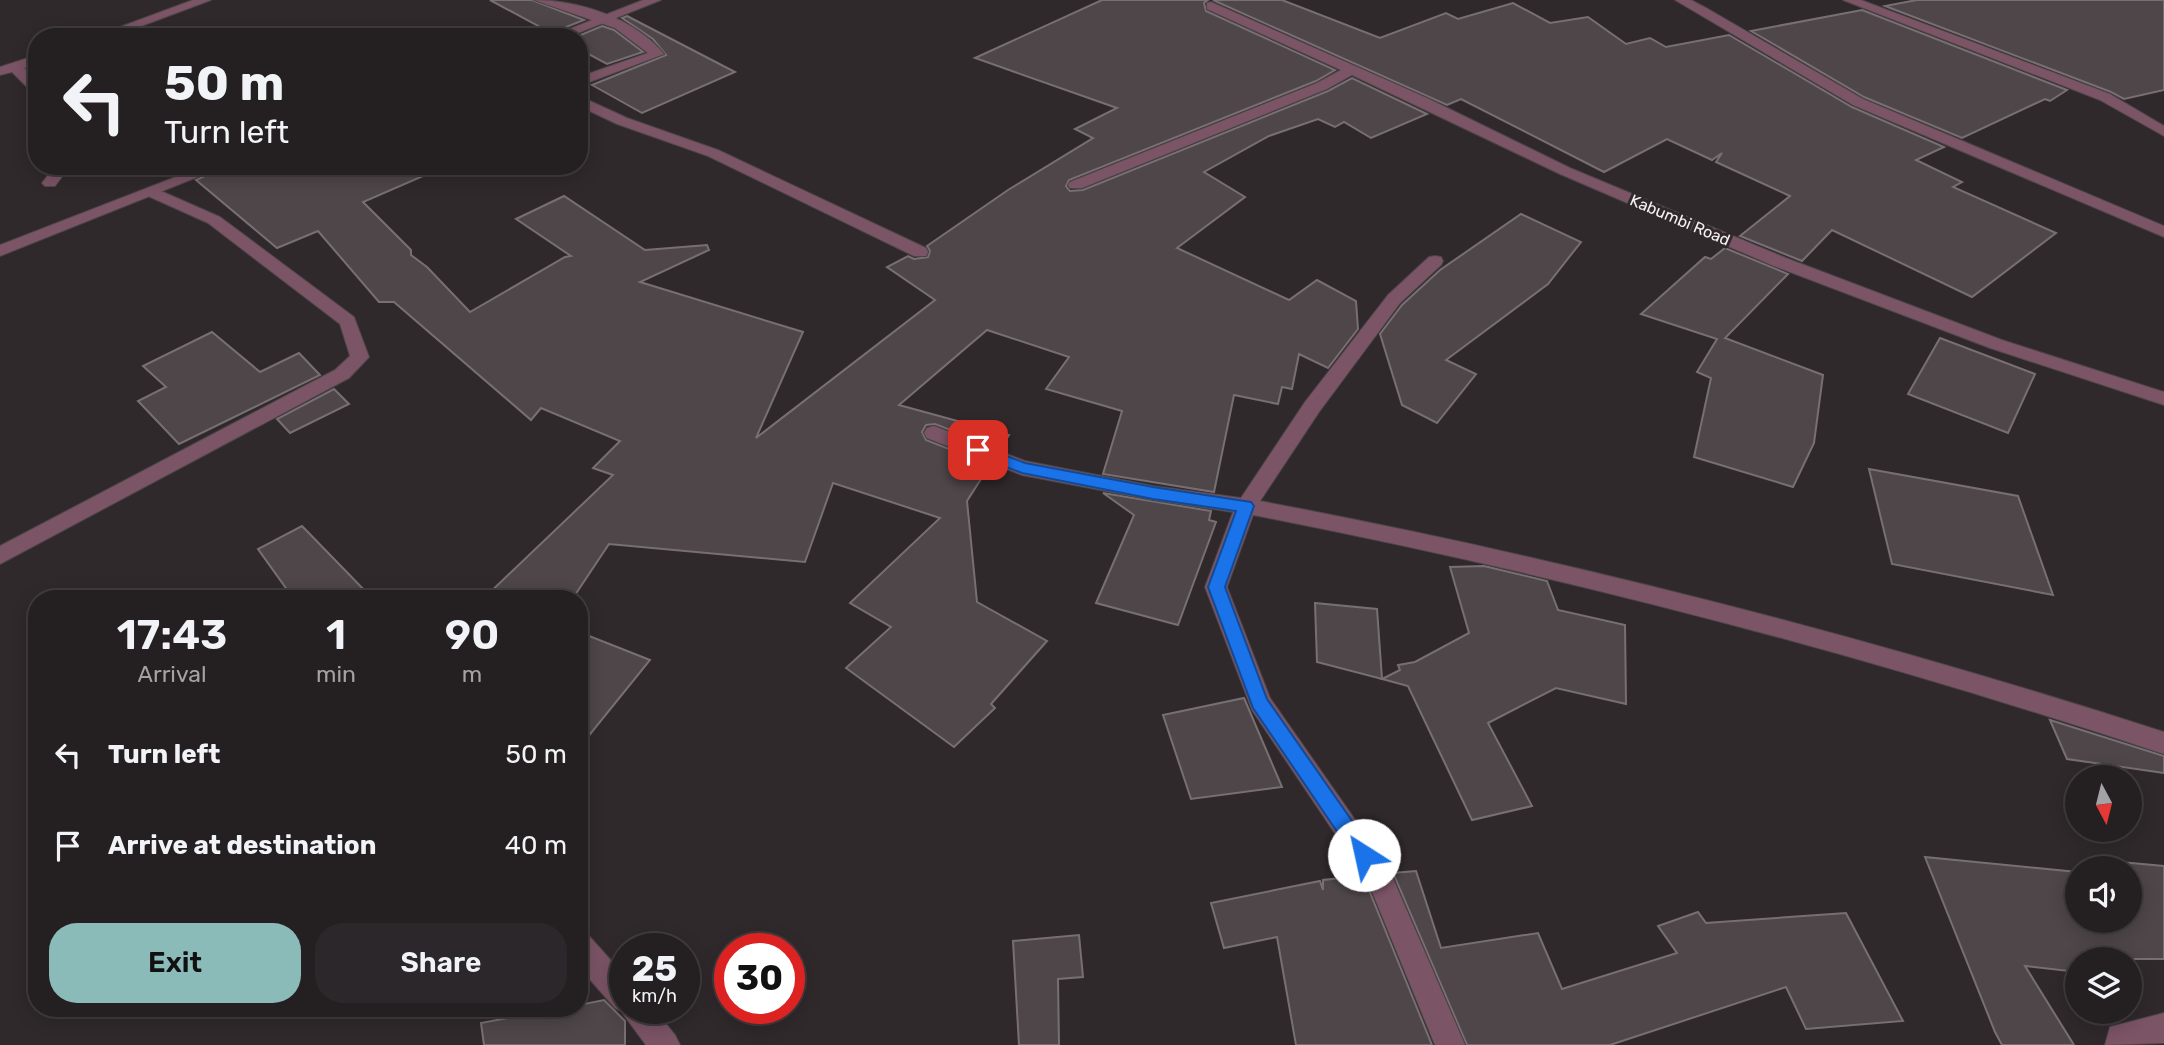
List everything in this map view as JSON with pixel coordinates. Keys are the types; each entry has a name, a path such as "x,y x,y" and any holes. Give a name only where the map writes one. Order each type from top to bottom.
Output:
{"street":[{"path":"125,28 205,0"},
{"path":"540,0 605,19 649,43 657,54 588,79"},
{"path":"580,28 655,0"},
{"path":"1681,0 1821,84 1858,102 2164,232"},
{"path":"1849,0 2105,97 2164,132"},
{"name":"Kabumbi Road","path":"1211,6 1565,171 1780,262 1996,344 2164,399"},
{"path":"7,69 28,61"},
{"path":"7,69 28,83"},
{"path":"1076,185 1322,86 1351,69"},
{"path":"588,104 622,121 713,153 920,252"},
{"path":"50,183 56,175"},
{"path":"0,251 197,175"},
{"path":"0,555 342,374 360,358 348,321 214,220 154,193"},
{"path":"1435,261 1394,299 1312,407 1246,506 1216,587 1260,703 1379,876 1450,1045"},
{"path":"934,433 1022,468 1153,493 1246,506 1619,585 2010,691 2164,743"},
{"path":"588,956 609,980"},
{"path":"647,1024 665,1045"},
{"path":"2120,1045 2120,1038 2164,1028"}],"building":[{"path":"490,0 532,0 584,20 564,28 542,28"},
{"path":"1102,0 1208,0 1204,3 1206,11 1335,70 1316,81 1069,180 1066,186 1070,191 1083,190 1328,91 1352,78 1427,114 1371,138 1344,122 1335,127 1318,119 1269,136 1204,172 1245,197 1177,248 1289,300 1317,280 1356,301 1358,329 1328,368 1299,354 1292,389 1282,387 1278,404 1234,395 1214,492 1103,474 1122,411 1046,389 1069,357 987,330 899,405 1009,435 1000,449 935,424 926,425 922,432 926,440 990,465 967,501 977,602 1047,641 991,704 995,708 954,747 846,668 891,627 850,603 940,518 833,483 805,562 609,544 578,590 492,590 613,475 593,468 620,441 541,408 531,420 394,302 379,302 318,231 277,248 196,180 207,175 425,175 363,202 411,250 411,255 427,267 470,312 571,256 516,219 564,196 645,250 707,245 709,250 640,282 803,332 756,438 935,300 887,267 908,256 914,259 928,257 930,251 927,246 1008,190 1093,138 1075,129 1117,108 975,58"},
{"path":"1213,0 1282,0 1380,38 1446,13 1458,19 1513,3 1550,23 1588,17 1626,44 1650,38 1666,47 1729,35 1852,107 1944,147 1916,160 1962,182 1953,187 2056,233 1972,297 1832,230 1802,261 1740,236 1790,196 1716,162 1722,153 1712,160 1667,139 1604,172 1461,99 1447,105"},
{"path":"1917,0 2164,0 2164,90 2124,99 1885,6"},
{"path":"1862,10 2067,90 2050,101 2045,99 1962,138 1864,97 1751,31"},
{"path":"627,16 735,72 642,113 592,85 666,55 653,39 622,18"},
{"path":"602,26 614,30 643,52 607,64 588,54 588,32"},
{"path":"1521,214 1581,242 1548,284 1446,360 1476,374 1437,423 1402,405 1380,334 1402,305 1440,270"},
{"path":"1725,248 1788,274 1725,338 1823,375 1814,443 1793,487 1694,457 1711,378 1697,372 1717,339 1641,314 1705,257 1711,259"},
{"path":"212,332 260,372 299,353 320,375 179,444 138,401 166,387 143,366"},
{"path":"1940,338 2035,374 2008,433 1908,394"},
{"path":"334,389 349,404 290,433 277,419"},
{"path":"1869,469 2018,496 2053,595 1892,564"},
{"path":"1103,493 1211,511 1209,520 1216,522 1178,625 1096,603 1134,515"},
{"path":"302,526 364,590 287,590 258,549"},
{"path":"1484,566 1547,581 1558,610 1625,625 1626,704 1556,688 1488,723 1532,806 1472,820 1408,686 1382,679 1400,670 1398,665 1415,662 1469,633 1450,567"},
{"path":"1315,603 1377,609 1382,679 1317,662"},
{"path":"588,636 650,660 588,737"},
{"path":"1244,698 1282,787 1191,799 1163,715"},
{"path":"2050,720 2164,756 2164,773 2142,770 2142,765 2109,765 2067,759"},
{"path":"1925,857 2065,871 2065,933 2142,933 2142,864 2164,866 2164,959 2142,959 2142,947 2065,947 2065,971 2025,966 2074,1045 2002,1045"},
{"path":"1416,871 1441,948 1538,933 1562,989 1677,953 1658,926 1698,912 1706,923 1846,913 1903,1021 1806,1029 1786,987 1610,1045 1467,1045 1393,873"},
{"path":"1360,876 1367,885 1432,1045 1296,1045 1277,937 1224,948 1211,903 1320,881 1323,890 1323,880"},
{"path":"1079,935 1083,977 1058,979 1059,1045 1019,1045 1013,941"},
{"path":"604,1000 609,1005 609,1024 625,1024 625,1045 484,1045 481,1023 513,1017 588,1017 588,1003"}],"route":[{"path":"978,450 1022,468 1153,493 1246,506 1216,587 1260,703 1364,855"}]}
